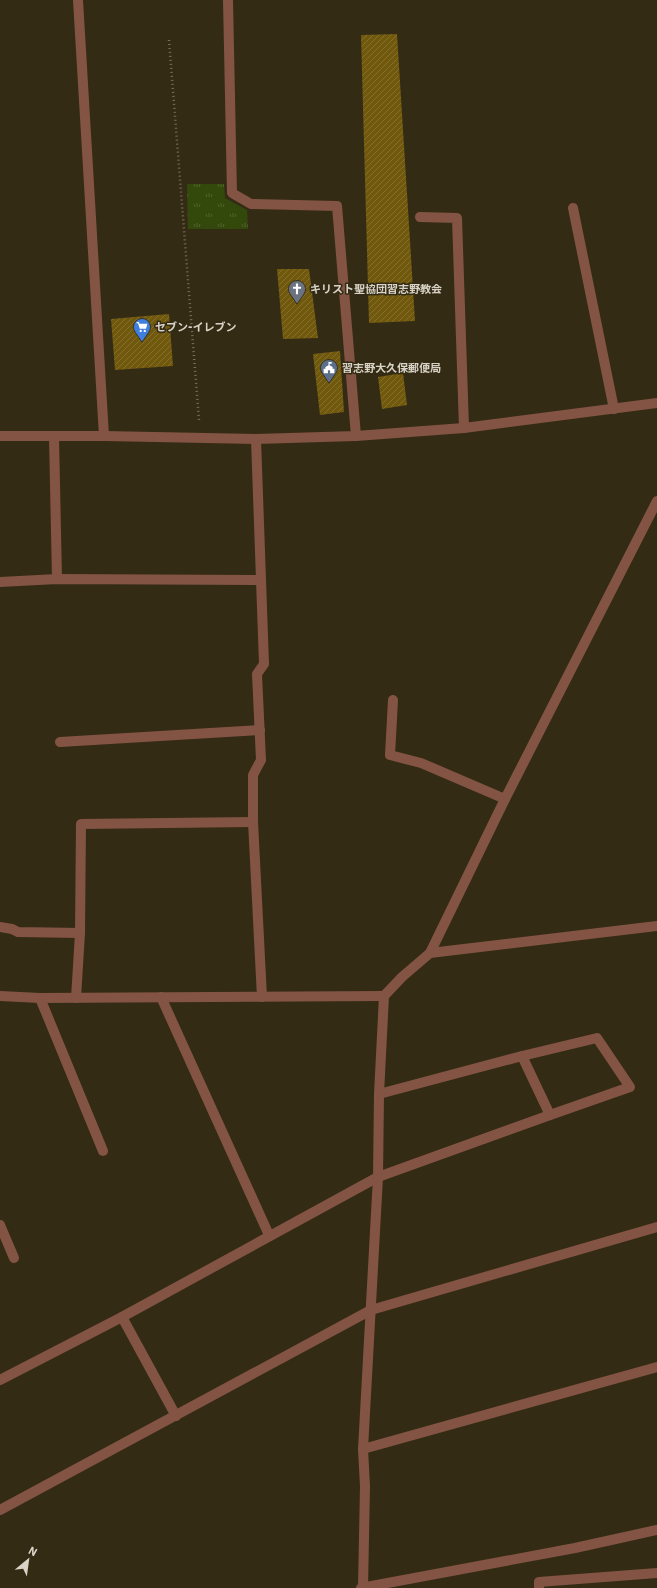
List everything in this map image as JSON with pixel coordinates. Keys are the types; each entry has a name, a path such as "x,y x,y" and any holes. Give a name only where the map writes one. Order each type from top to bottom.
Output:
{"street":[{"path":"78,0 104,436"},
{"path":"228,0 232,193 251,204 336,206 356,436"},
{"path":"573,208 614,409"},
{"path":"420,217 457,218 464,428"},
{"path":"0,436 104,436 256,439 356,436 464,428 657,403"},
{"path":"54,437 57,579"},
{"path":"256,439 264,664 257,674 261,760 253,775 253,822 262,997"},
{"path":"657,501 505,799 430,953 402,977 384,996 379,1094 378,1177 364,1449 365,1486 362,1588 575,1548 657,1530"},
{"path":"0,582 57,579 261,580"},
{"path":"393,700 390,755 421,763 505,799"},
{"path":"60,742 260,730"},
{"path":"76,998 80,933 81,824 253,822"},
{"path":"430,953 657,926"},
{"path":"0,927 12,929 18,932 80,933"},
{"path":"0,996 40,998 161,998 384,996"},
{"path":"40,998 103,1151"},
{"path":"161,998 269,1236"},
{"path":"0,1380 122,1317 378,1177 630,1087 597,1038 522,1056 379,1094"},
{"path":"522,1056 550,1115"},
{"path":"0,1225 14,1258"},
{"path":"0,1510 371,1310 657,1227"},
{"path":"122,1317 176,1416"},
{"path":"364,1449 657,1367"},
{"path":"539,1588 539,1582 657,1574"}],"path":[{"path":"169,40 200,438"}],"green space":[{"path":"187,184 224,184 225,198 247,210 248,229 188,229"}],"building":[{"path":"397,34 415,321 369,323 361,35"},
{"name":"キリスト聖協団習志野教会","path":"277,269 309,269 318,338 283,339"},
{"name":"セブン-イレブン","path":"169,314 173,366 115,370 111,319"},
{"name":"習志野大久保郵便局","path":"340,351 344,412 320,415 313,354"},
{"path":"403,373 407,405 382,409 378,377"}],"place":[{"name":"キリスト聖協団習志野教会","path":"297,304"},
{"name":"セブン-イレブン","path":"142,342"},
{"name":"習志野大久保郵便局","path":"329,383"}]}
